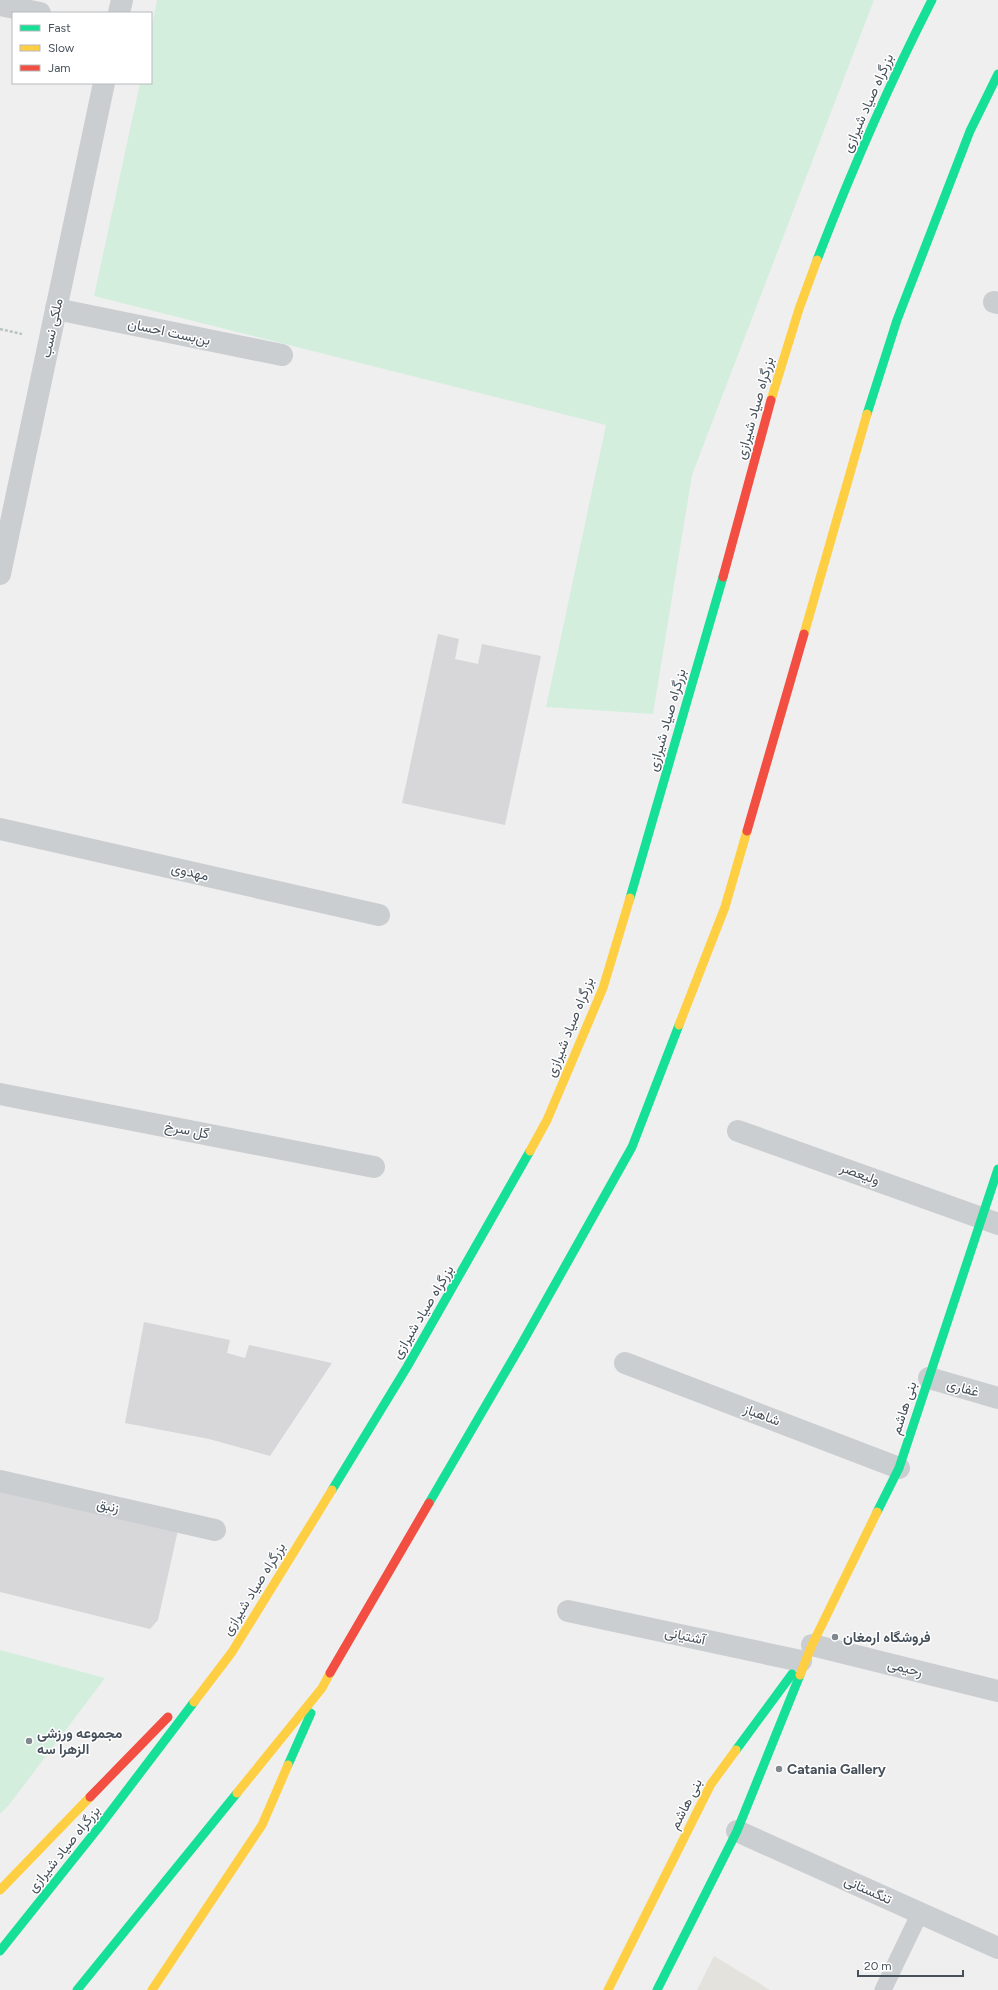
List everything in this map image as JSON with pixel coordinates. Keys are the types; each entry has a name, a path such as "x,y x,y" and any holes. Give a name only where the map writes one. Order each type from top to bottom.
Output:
{"main road":[{"name":"بزرگراه صیاد شیرازی","path":"0,1951 99,1828 232,1652 464,1269 547,1120 603,988 712,619 770,405 799,310 840,200 909,45 932,0"},
{"path":"152,1990 262,1825 322,1688 521,1345 632,1147 725,907 870,404 897,320 970,131 998,74"},
{"name":"بنی هاشم","path":"657,1990 737,1831 807,1653 899,1468 929,1378 990,1221 998,1169"},
{"path":"0,1890 232,1652"},
{"name":"بنی هاشم","path":"608,1990 712,1784 807,1653"},
{"path":"77,1990 322,1688"}],"street":[{"path":"119,12 122,0"},
{"path":"0,5 35,12"},
{"name":"ملکی نسب","path":"0,574 104,84"},
{"name":"بن‌بست احسان","path":"56,309 282,355"},
{"name":"مهدوی","path":"0,829 379,915"},
{"name":"گل سرخ","path":"0,1094 374,1167"},
{"name":"ولیعصر","path":"738,1131 990,1221"},
{"name":"شاهباز","path":"625,1363 899,1468"},
{"name":"غفاری","path":"929,1378 998,1398"},
{"name":"زنبق","path":"0,1481 215,1530"},
{"name":"آشتیانی","path":"568,1611 807,1653"},
{"name":"رحیمی","path":"807,1653 998,1691"},
{"name":"تنگستانی","path":"737,1831 998,1948"}],"lane":[{"path":"883,1990 920,1913"}],"shaded area":[{"path":"714,1956 770,1990 697,1990"}],"green space":[{"path":"157,0 874,0 692,475 653,714 546,707 606,425 94,296 140,84 152,84 152,25"},
{"name":"مجموعه ورزشی الزهرا سه","path":"0,1650 105,1678 9,1805 0,1814"}],"building":[{"path":"438,634 459,639 455,659 478,664 482,644 541,656 505,825 402,803"},
{"path":"144,1322 230,1340 227,1353 245,1358 249,1345 332,1363 270,1456 209,1439 125,1423"},
{"path":"0,1486 178,1530 158,1620 150,1629 0,1592"}],"traffic: fast":[{"path":"817,260 871,128 932,0"},
{"path":"867,414 897,320 970,131 998,74"},
{"path":"630,898 723,577"},
{"path":"429,1503 521,1345 632,1147 679,1025"},
{"path":"332,1490 407,1367 530,1151"},
{"path":"877,1512 899,1468 998,1169"},
{"path":"736,1750 792,1674"},
{"path":"657,1990 737,1831 800,1675"},
{"path":"0,1951 99,1827 194,1702"},
{"path":"288,1765 311,1713"},
{"path":"77,1990 237,1793"}],"traffic: slow":[{"path":"771,400 799,309 817,260"},
{"path":"804,634 867,414"},
{"path":"679,1025 725,907 747,831"},
{"path":"530,1151 547,1120 603,988 630,898"},
{"path":"194,1702 232,1652 332,1490"},
{"path":"800,1675 812,1645 877,1512"},
{"path":"237,1793 322,1688 330,1673"},
{"path":"608,1990 711,1784 736,1750"},
{"path":"152,1990 262,1825 288,1765"},
{"path":"0,1890 90,1797"}],"traffic: jam":[{"path":"723,577 771,400"},
{"path":"747,831 804,634"},
{"path":"330,1673 429,1503"},
{"path":"90,1797 168,1717"}],"place":[{"name":"فروشگاه ارمغان","path":"835,1637"},
{"name":"مجموعه ورزشی الزهرا سه","path":"29,1741"},
{"name":"Catania Gallery","path":"779,1769"}]}
